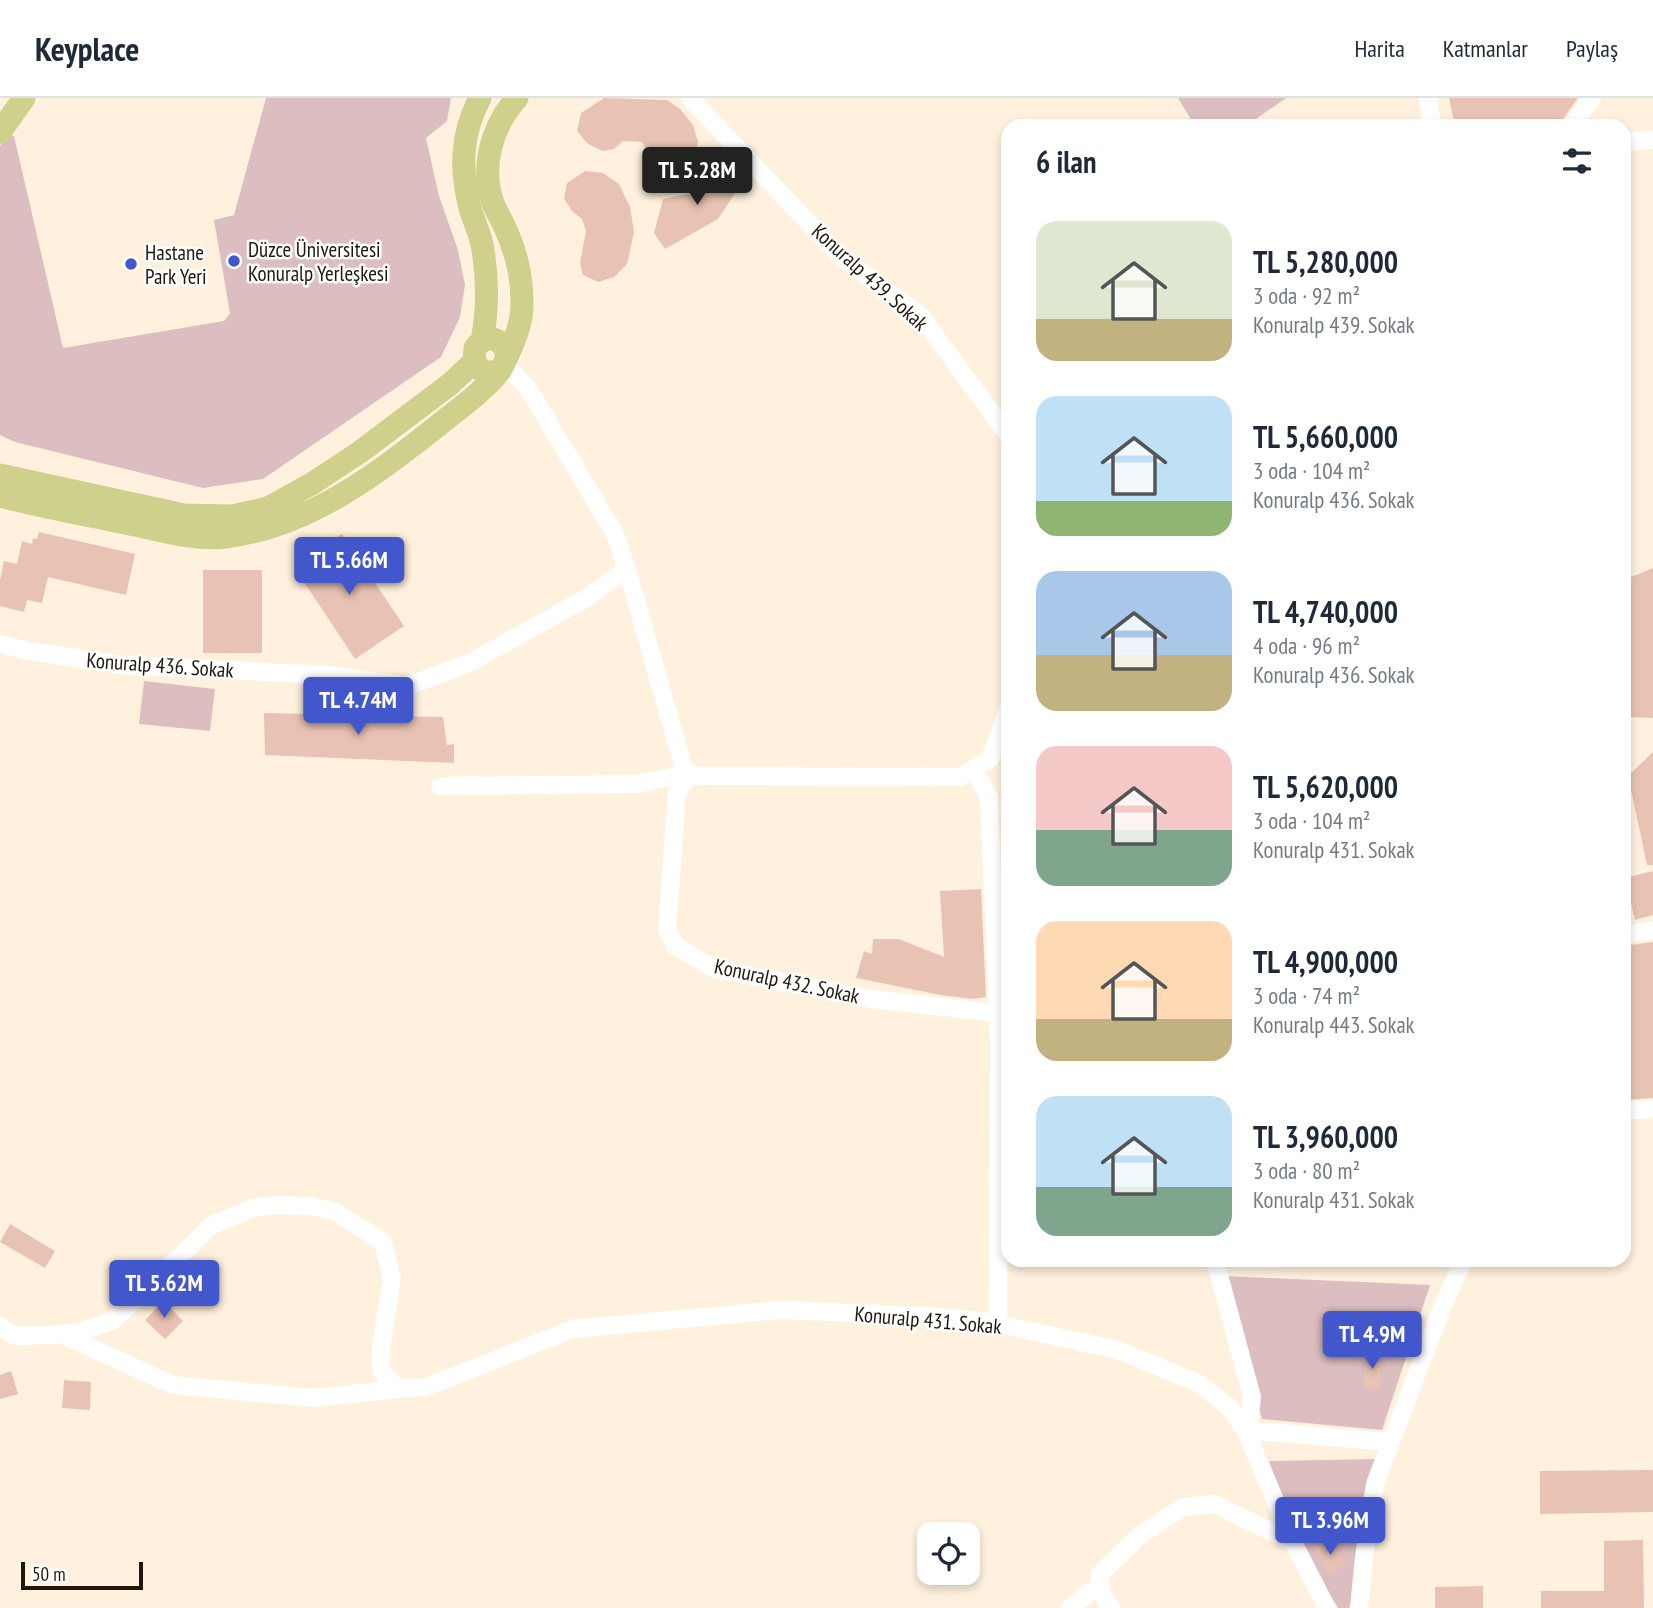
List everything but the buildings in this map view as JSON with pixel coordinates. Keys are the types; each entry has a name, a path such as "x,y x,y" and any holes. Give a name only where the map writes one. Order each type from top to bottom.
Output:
{"main road":[{"path":"0,132 24,98"},
{"path":"478,351 487,312 487,288 482,247 464,179 464,144 480,98"},
{"path":"0,496 181,534 222,537 265,529 297,518 387,465 479,393 504,364 519,328 522,301 517,260 493,201 487,170 492,143 504,113 517,98"},
{"path":"0,475 184,514 232,516 268,508 313,484 360,453 449,385 488,339 499,342 507,351 504,364"}],"street":[{"name":"Konuralp 439. Sokak","path":"690,98 839,256 921,316 1001,426"},
{"path":"1428,98 1431,119"},
{"path":"1577,119 1592,98"},
{"path":"1631,142 1653,140"},
{"path":"504,364 528,388 615,534 684,769 696,776 960,778 990,759 1001,728"},
{"name":"Konuralp 436. Sokak","path":"0,644 121,665 328,675 408,686 469,663 588,597 627,569"},
{"path":"973,769 989,797 998,1013 1001,1030"},
{"path":"440,786 636,783 691,773"},
{"name":"Konuralp 432. Sokak","path":"691,773 677,792 667,930 676,946 715,969 784,984 871,999 998,1013"},
{"path":"1631,934 1653,930"},
{"path":"1631,1111 1653,1109"},
{"path":"998,1324 1001,1154"},
{"name":"Konuralp 431. Sokak","path":"0,1326 16,1336 61,1334 79,1332 114,1320 212,1225 253,1208 275,1205 311,1206 336,1212 383,1242 392,1278 381,1348 381,1370 398,1389"},
{"path":"1217,1267 1252,1397 1246,1431 1391,1442"},
{"path":"1360,1608 1364,1557 1376,1484 1443,1305 1461,1267"},
{"name":"Konuralp 431. Sokak","path":"61,1334 173,1385 313,1398 426,1387 573,1329 780,1310 930,1316 998,1324 1118,1350 1198,1383 1229,1407 1246,1431 1293,1542 1327,1608"},
{"path":"1111,1608 1101,1588 1099,1575 1139,1536 1183,1507 1214,1504 1293,1542"},
{"path":"1070,1608 1091,1591 1101,1588"}],"shaded area":[{"name":"Düzce Üniversitesi Konuralp Yerleşkesi","path":"266,98 451,98 447,121 426,138 439,196 458,250 465,285 460,317 441,357 263,479 203,488 15,442 0,435 0,146 6,134 14,136 63,348 224,321 230,313 214,220 234,215"},
{"path":"1178,98 1286,98 1256,119 1191,119"},
{"path":"144,681 215,689 210,731 139,724"},
{"path":"1223,1276 1430,1285 1382,1430 1262,1419"},
{"path":"1376,1459 1361,1504 1351,1604 1349,1608 1338,1608 1309,1561 1291,1522 1269,1461"}],"place":[{"name":"Düzce Üniversitesi Konuralp Yerleşkesi","path":"234,261"},
{"name":"Hastane Park Yeri","path":"131,264"}]}
